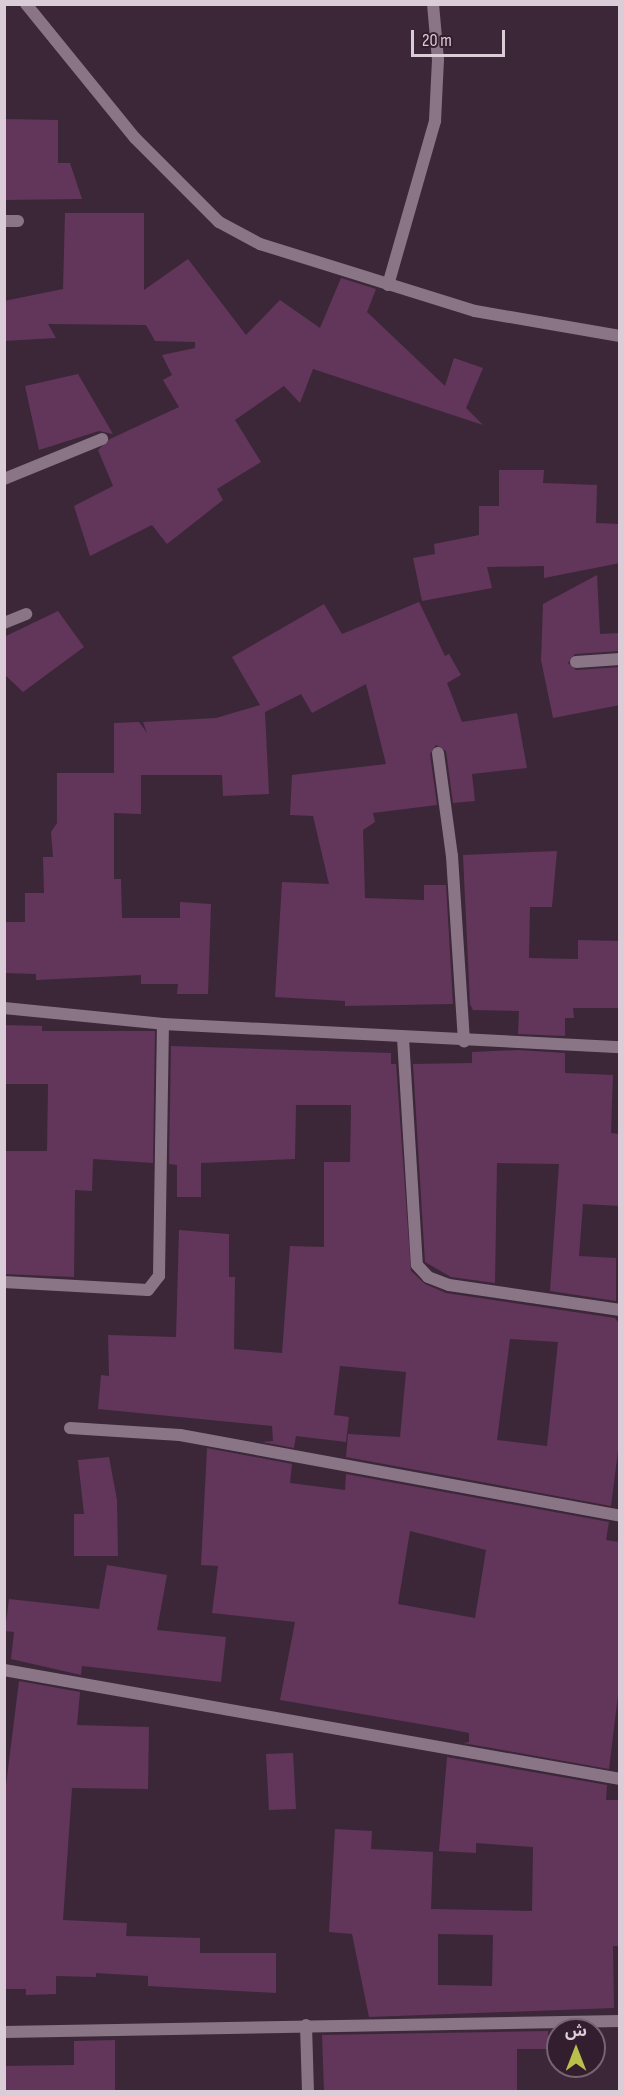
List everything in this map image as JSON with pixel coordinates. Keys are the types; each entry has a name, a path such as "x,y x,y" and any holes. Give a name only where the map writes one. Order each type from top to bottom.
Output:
{"street":[{"path":"26,4 135,138 219,222 260,244 388,285 527,323 620,336"},
{"path":"388,285 435,121 438,60 433,4"},
{"path":"4,221 18,221"},
{"path":"4,479 102,439"},
{"path":"4,623 26,614"},
{"path":"576,662 620,658"},
{"path":"438,753 452,856 464,1042"},
{"path":"4,1008 164,1024 464,1042 620,1047"},
{"path":"4,1282 148,1290 159,1276 164,1024"},
{"path":"403,1038 417,1264 428,1277 449,1286 620,1310"},
{"path":"70,1428 180,1435 620,1516"},
{"path":"4,1670 620,1779"},
{"path":"4,2032 620,2021"},
{"path":"306,2025 308,2091"}],"building":[{"path":"4,119 58,120 58,163 70,163 82,199 4,200"},
{"path":"65,213 144,213 144,290 188,259 246,335 280,300 320,328 341,278 376,289 367,312 445,386 454,358 483,368 466,408 483,425 313,369 300,403 284,386 235,420 261,462 217,489 223,500 167,544 152,525 90,556 74,506 113,486 98,450 110,439 179,407 163,380 172,375 162,355 195,348 195,342 155,341 146,325 48,324 56,338 4,341 4,301 63,289"},
{"path":"78,374 113,434 99,431 39,450 25,386"},
{"path":"499,470 544,470 543,483 597,485 596,523 620,524 620,563 544,578 544,566 487,567 492,588 422,601 413,558 435,554 434,544 479,535 479,506 499,506"},
{"path":"597,575 600,634 620,633 620,651 575,654 568,663 576,670 620,667 620,705 553,718 541,660 543,604"},
{"path":"419,602 445,656 449,654 461,675 447,683 462,722 517,713 527,768 472,774 475,801 453,803 446,751 436,745 430,754 437,805 373,813 375,822 363,830 365,898 424,900 424,885 446,885 453,1004 345,1006 345,1001 275,997 282,882 329,884 313,816 290,815 292,775 386,764 366,684 312,713 301,694 265,712 269,794 223,796 222,775 141,775 141,814 114,813 114,879 121,879 122,918 180,918 180,902 211,904 208,994 177,994 178,984 141,984 141,975 36,980 36,974 4,973 4,922 25,922 25,893 44,893 43,857 53,857 51,832 57,823 57,773 114,773 114,723 139,722 147,733 143,722 216,718 260,705 232,657 324,604 342,634"},
{"path":"58,611 84,647 23,692 4,674 4,637"},
{"path":"557,851 552,907 530,907 529,958 578,959 578,940 620,941 620,1008 573,1008 574,1018 565,1018 565,1036 518,1034 519,1011 473,1010 470,1004 463,855"},
{"path":"4,1025 42,1026 42,1031 155,1031 153,1163 93,1159 92,1191 75,1190 74,1277 4,1274 4,1151 47,1151 48,1084 4,1084"},
{"path":"171,1046 391,1053 391,1064 396,1064 411,1271 425,1284 446,1293 615,1318 620,1325 620,1435 611,1506 346,1457 348,1434 400,1437 406,1372 340,1366 334,1415 349,1417 346,1442 296,1436 294,1448 262,1442 273,1441 272,1426 98,1409 101,1375 109,1376 108,1335 176,1337 179,1230 229,1234 229,1277 235,1277 234,1349 282,1353 290,1246 324,1247 324,1162 350,1162 351,1105 296,1105 295,1159 201,1163 201,1197 177,1197 177,1165 169,1164","holes":["510,1339 558,1342 547,1446 497,1440"]},
{"path":"518,1050 565,1053 565,1073 613,1075 611,1133 620,1134 620,1206 583,1204 579,1256 616,1258 616,1301 550,1291 559,1164 497,1163 495,1283 451,1277 425,1262 413,1064 472,1063 472,1052"},
{"path":"207,1448 292,1464 290,1483 345,1490 346,1474 609,1522 606,1540 620,1542 620,1679 609,1769 463,1743 469,1742 469,1733 280,1700 295,1622 212,1613 218,1566 201,1565","holes":["410,1531 486,1550 475,1618 398,1604"]},
{"path":"109,1457 117,1500 118,1556 74,1556 74,1514 84,1514 78,1460"},
{"path":"107,1565 167,1575 157,1630 226,1637 221,1682 82,1666 81,1675 11,1659 14,1632 5,1631 9,1599 99,1609"},
{"path":"19,1681 80,1692 77,1725 149,1727 148,1789 72,1788 63,1920 127,1923 126,1936 200,1938 200,1953 276,1953 276,1993 148,1986 148,1976 96,1973 96,1977 56,1976 56,1994 26,1995 26,1989 4,1989 4,1801"},
{"path":"293,1753 296,1809 269,1810 266,1754"},
{"path":"447,1757 607,1785 606,1800 620,1800 620,1946 613,1946 614,2008 369,2017 352,1934 329,1932 335,1829 372,1831 371,1849 433,1852 431,1909 532,1911 533,1847 476,1843 476,1853 439,1851","holes":["438,1934 493,1935 492,1986 438,1985"]},
{"path":"546,2031 546,2049 517,2049 517,2091 324,2091 322,2035"},
{"path":"115,2040 115,2091 4,2091 4,2066 74,2065 74,2041"}]}
